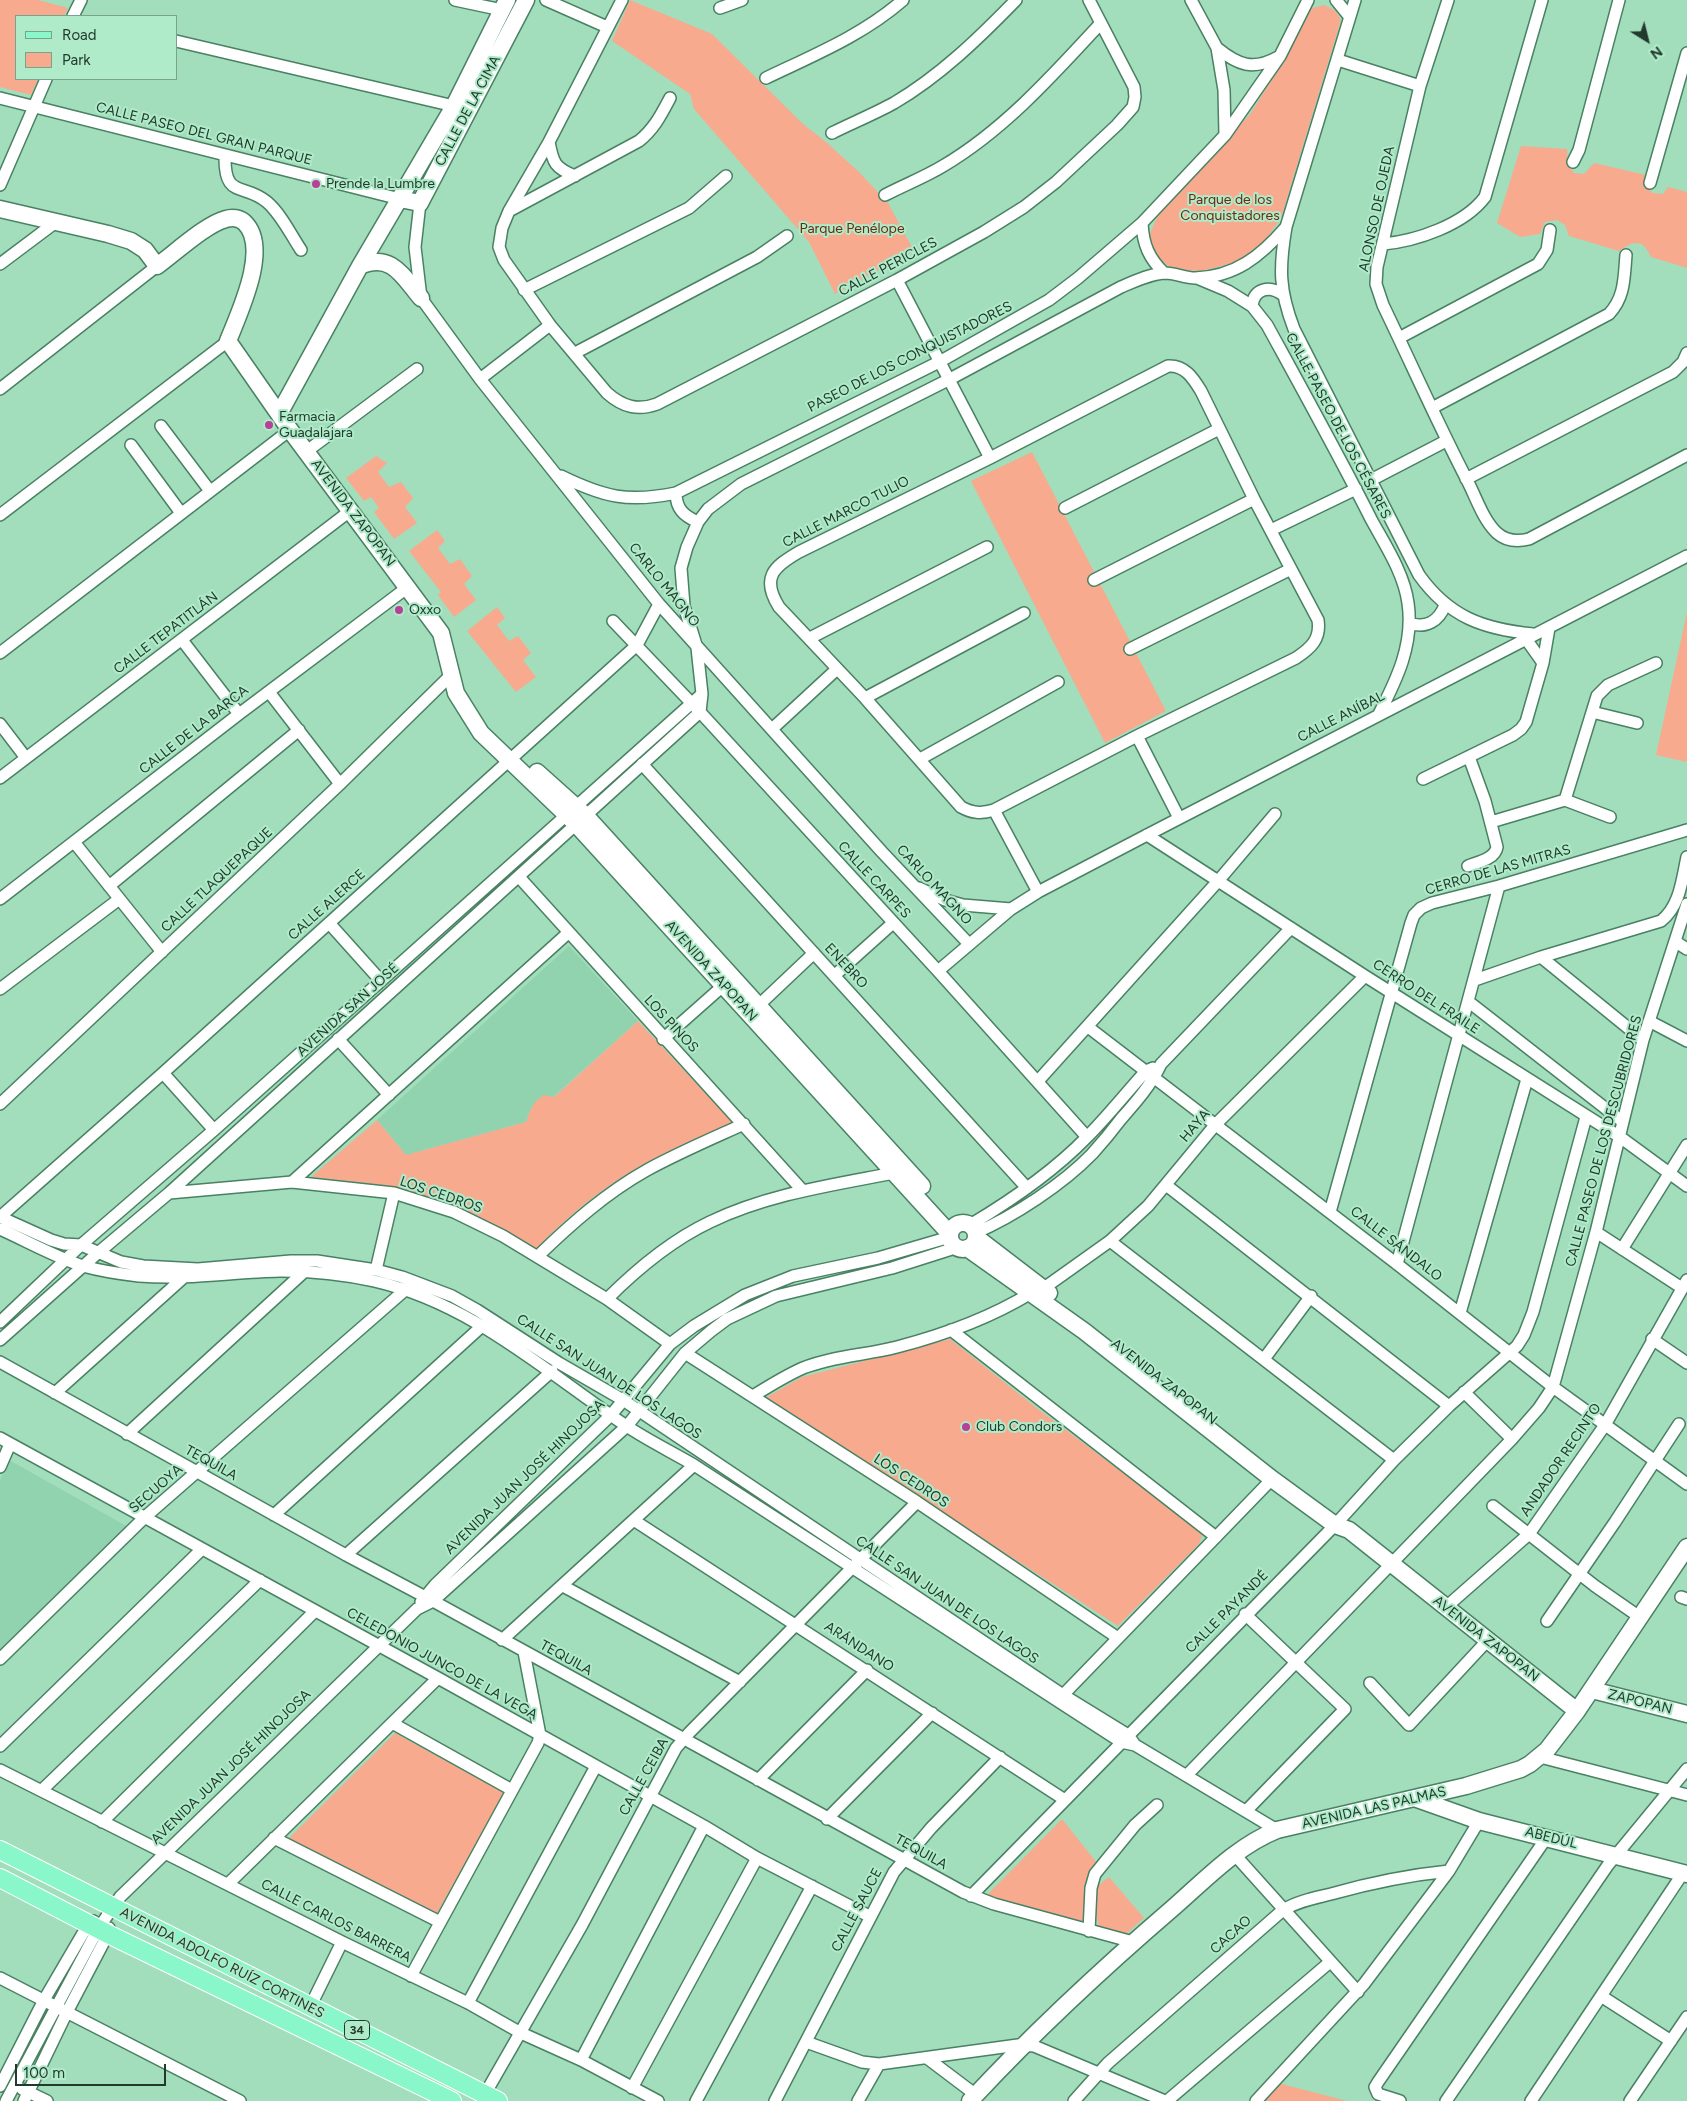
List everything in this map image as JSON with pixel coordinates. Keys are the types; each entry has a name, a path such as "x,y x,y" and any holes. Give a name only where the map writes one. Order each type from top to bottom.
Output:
{"main road":[{"name":"AVENIDA ADOLFO RUÍZ CORTINES","path":"0,1850 492,2098"},
{"name":"AVENIDA ADOLFO RUÍZ CORTINES","path":"0,1878 98,1929 452,2101"}],"street":[{"path":"74,15 81,0"},
{"path":"455,0 505,5"},
{"name":"CALLE DE LA CIMA","path":"420,203 526,0"},
{"path":"546,0 607,27"},
{"path":"622,0 549,142 509,211 502,228 498,247 504,260 524,290 550,325 575,353 757,257 787,236"},
{"path":"720,8 742,0"},
{"path":"766,78 839,44 869,26 904,0"},
{"path":"832,133 894,103 937,74 981,37 1016,0"},
{"path":"885,195 943,166 980,140 1013,113 1052,76 1101,23 1089,0"},
{"path":"1191,0 1217,48 1224,90 1225,135"},
{"name":"PASEO DE LOS CONQUISTADORES","path":"558,475 592,491 620,497 650,499 676,493 941,361 1049,300 1078,278 1142,223 1225,135 1280,56 1308,0"},
{"path":"1336,0 1349,16"},
{"path":"700,712 702,694 697,648 684,606 681,568 687,547 698,522 708,509 741,484 950,379 1121,287 1142,278 1164,273 1195,278 1223,274 1246,264 1268,248 1286,227 1355,0"},
{"name":"ALONSO DE OJEDA","path":"1448,0 1420,86 1377,267 1376,284 1383,305 1446,441 1493,529 1506,539 1513,541 1521,541 1538,535 1687,455"},
{"path":"1383,244 1402,242 1423,236 1469,212 1485,197 1542,0"},
{"path":"1573,162 1578,150 1619,0"},
{"name":"CALLE DE LA CIMA","path":"279,414 360,266 454,106 505,5"},
{"name":"CALLE PERICLES","path":"575,353 607,394 616,402 630,407 645,408 658,404 898,280 984,232 1024,207 1063,176 1133,108 1136,97 1134,87 1101,23"},
{"path":"178,41 454,106"},
{"path":"1217,48 1230,59 1247,64 1264,63 1280,56"},
{"path":"1650,183 1687,53"},
{"path":"1338,60 1420,86"},
{"path":"0,186 46,80"},
{"name":"CALLE PASEO DEL GRAN PARQUE","path":"0,98 34,105 400,199"},
{"path":"509,211 639,141 658,121 670,98"},
{"path":"549,142 552,159 558,167 575,176"},
{"path":"225,155 225,171 232,185 239,191 260,197 266,202 274,210 301,250"},
{"path":"524,290 689,208 726,176"},
{"path":"400,199 420,203 415,247 420,298"},
{"path":"0,209 132,241 145,250 157,266"},
{"path":"0,389 209,227 219,221 235,218 247,225 254,238 255,254 247,292 228,342 0,515"},
{"path":"0,264 56,222"},
{"path":"1142,223 1142,237 1146,251 1164,273"},
{"name":"CALLE PASEO DE LOS CÉSARES","path":"1286,227 1280,261 1283,295 1294,329 1419,575 1431,592 1445,605 1470,620 1530,637"},
{"path":"1399,338 1538,264 1547,250 1550,230"},
{"path":"1432,408 1609,314 1619,302 1622,294 1626,256"},
{"path":"360,266 371,261 387,262 398,270 420,298"},
{"name":"CALLE PASEO DE LOS CÉSARES","path":"1195,278 1228,291 1252,306 1267,325 1356,489 1404,585 1408,602 1408,647 1401,670 1378,714"},
{"path":"898,280 990,458"},
{"path":"1252,306 1255,296 1263,289 1274,289 1283,295"},
{"name":"CARLO MAGNO","path":"420,298 480,379 659,604 913,885 969,944"},
{"path":"480,379 550,325"},
{"name":"AVENIDA ZAPOPAN","path":"228,342 290,430 441,633 456,693 481,733 513,757 576,815 759,1005 963,1236"},
{"path":"1466,479 1673,372 1683,362 1687,353"},
{"name":"CALLE MARCO TULIO","path":"989,812 968,810 961,807 865,698 779,607 772,595 770,585 771,576 777,566 799,552 990,458 1168,366 1181,368 1195,381 1219,429"},
{"path":"307,452 417,369"},
{"path":"160,426 210,491"},
{"path":"1038,892 989,812 1136,736 1296,658 1313,645 1318,637 1318,620 1219,429 1065,508"},
{"path":"0,653 290,430"},
{"path":"1371,480 1446,441"},
{"path":"131,445 181,513"},
{"path":"1271,530 1356,489"},
{"path":"676,493 676,501 680,511 698,522"},
{"path":"1094,580 1254,499"},
{"name":"CALLE TEPATITLÁN","path":"0,778 350,511"},
{"path":"810,638 987,547"},
{"name":"CALLE ANÍBAL","path":"938,971 1010,909 1038,892 1378,714 1687,556"},
{"path":"1130,649 1291,569"},
{"name":"CALLE DE LA BARCA","path":"0,899 239,714 408,588"},
{"name":"CALLE ALERCE","path":"0,1217 163,1073 637,645 659,604"},
{"path":"1409,623 1420,625 1431,623 1439,617 1445,605"},
{"path":"865,698 1024,613"},
{"name":"CALLE CARPES","path":"614,621 938,971 1087,1137"},
{"path":"1423,779 1513,735 1524,726 1543,663 1549,628"},
{"path":"1530,637 1543,663"},
{"path":"182,640 239,714"},
{"path":"1565,800 1595,700 1604,688 1656,662"},
{"path":"772,729 837,669"},
{"name":"CALLE TLAQUEPAQUE","path":"0,1104 340,784 451,675"},
{"path":"920,759 1058,682"},
{"path":"269,692 340,784"},
{"name":"AVENIDA SAN JOSÉ","path":"0,1340 98,1252 169,1192 519,876 576,815 702,694"},
{"name":"AVENIDA SAN JOSÉ","path":"0,1322 81,1245 266,1085 381,981 576,815 642,764 700,712"},
{"path":"1592,712 1637,723"},
{"path":"0,724 26,758"},
{"path":"109,886 299,730"},
{"path":"1136,736 1179,818"},
{"path":"1468,866 1490,857 1496,852 1497,843 1492,822 1469,757"},
{"name":"ENEBRO","path":"642,764 1027,1188"},
{"path":"1492,822 1565,800 1610,817"},
{"path":"1038,1081 1276,814"},
{"name":"AVENIDA ZAPOPAN","path":"576,815 724,985 894,1173 963,1236 1341,1524 1577,1711"},
{"name":"CERRO DE LAS MITRAS","path":"1330,1212 1390,992 1414,915 1421,908 1432,903 1499,886 1687,830"},
{"name":"CERRO DEL FRAILE","path":"1147,835 1390,992 1620,1137 1687,1186"},
{"path":"74,842 118,900 162,952"},
{"path":"1475,980 1541,957 1661,920 1668,915 1675,905 1687,857"},
{"name":"LOS PINOS","path":"519,876 568,933 803,1191"},
{"path":"913,885 945,900 964,905 1010,909"},
{"path":"1398,1264 1499,886"},
{"path":"0,989 118,900"},
{"name":"CALLE PASEO DE LOS DESCUBRIDORES","path":"1187,1776 1512,1439 1539,1408 1553,1387 1596,1232 1643,1040 1687,904"},
{"path":"329,923 381,981"},
{"path":"834,974 893,923"},
{"name":"AVENIDA JUAN JOSÉ HINOJOSA","path":"428,1599 611,1415 670,1344 745,1295 793,1276 878,1258 963,1236 1027,1188 1087,1137 1161,1064 1291,928"},
{"path":"292,1182 568,933"},
{"path":"1676,942 1687,949"},
{"path":"759,1005 814,953"},
{"path":"1541,957 1643,1040"},
{"name":"HAYA","path":"753,1396 776,1381 805,1368 845,1357 896,1347 996,1313 1037,1291 1110,1241 1148,1206 1216,1124 1365,976"},
{"path":"664,1039 724,985"},
{"path":"1468,1002 1623,1122"},
{"path":"1649,1021 1687,1041"},
{"name":"CALLE SÁNDALO","path":"1088,1027 1398,1264 1553,1387 1687,1484"},
{"path":"338,1039 388,1095"},
{"path":"163,1073 214,1130"},
{"name":"AVENIDA JUAN JOSÉ HINOJOSA","path":"6,2101 4,2082 44,2000 120,1897 417,1609 627,1426 685,1353 711,1330 727,1319 776,1296 892,1268 1008,1218 1080,1166 1135,1103 1150,1074"},
{"path":"1460,1313 1527,1079"},
{"path":"266,1085 276,1095"},
{"name":"CALLE PAYANDÉ","path":"971,1896 1245,1614 1341,1524 1394,1460 1464,1392 1517,1346 1529,1324 1586,1117"},
{"path":"538,1256 581,1217 646,1171 686,1150 744,1124"},
{"path":"1622,1249 1687,1145"},
{"path":"607,1299 627,1279 661,1253 709,1222 740,1209 803,1191 894,1173"},
{"name":"LOS CEDROS","path":"169,1192 292,1182 394,1193 460,1215 487,1227 607,1299 670,1344"},
{"path":"1166,1185 1311,1296 1449,1406"},
{"path":"376,1270 394,1193"},
{"name":"CALLE SAN JUAN DE LOS LAGOS","path":"0,1217 50,1240 64,1244 81,1245 121,1262 178,1269 317,1261 376,1270 417,1282 452,1296 503,1326 559,1363 623,1400 858,1564 1124,1739 1277,1830"},
{"name":"CALLE SAN JUAN DE LOS LAGOS","path":"0,1230 84,1266 139,1276 183,1278 279,1271 349,1276 405,1290 445,1305 482,1326 552,1372 627,1426 858,1564 1063,1695 1124,1739"},
{"path":"1596,1232 1684,1284"},
{"path":"1110,1241 1394,1460"},
{"path":"127,1434 305,1272"},
{"path":"55,1393 183,1278"},
{"name":"ANDADOR RECINTO","path":"1445,1608 1529,1534 1605,1425 1684,1284"},
{"name":"SECUOYA","path":"0,1659 145,1517 198,1473 405,1290"},
{"name":"AVENIDA ZAPOPAN","path":"1037,1291 1272,1479 1341,1524"},
{"path":"1264,1359 1311,1296"},
{"path":"274,1515 482,1326"},
{"path":"950,1330 1216,1536"},
{"path":"1652,1339 1687,1362"},
{"name":"LOS CEDROS","path":"685,1353 917,1502 1118,1638"},
{"name":"TEQUILA","path":"0,1362 346,1555 971,1896 1133,1942"},
{"path":"346,1555 552,1372"},
{"path":"1464,1392 1512,1439"},
{"path":"1547,1621 1679,1424"},
{"path":"0,1466 5,1441"},
{"name":"CELEDONIO JUNCO DE LA VEGA","path":"5,1441 438,1678 704,1826 757,1858 869,1916"},
{"path":"502,1640 635,1521 694,1465"},
{"path":"1063,1695 1272,1479"},
{"name":"CALLE CEIBA","path":"492,2098 521,2033 582,1925 649,1796 683,1740 917,1502"},
{"path":"1493,1506 1580,1574 1641,1618"},
{"name":"ARÁNDANO","path":"635,1521 1000,1756 1065,1800"},
{"name":"AVENIDA LAS PALMAS","path":"973,2098 1024,2044 1133,1942 1252,1842 1277,1830 1416,1798 1521,1769 1540,1757 1592,1690 1687,1547"},
{"path":"0,1746 202,1549"},
{"path":"42,1790 260,1580"},
{"path":"562,1586 740,1682"},
{"path":"102,1822 315,1611"},
{"path":"1245,1614 1345,1709 1246,1811"},
{"path":"1370,1683 1409,1724 1487,1641"},
{"path":"412,1976 535,1750 540,1735 524,1652"},
{"path":"758,1780 866,1670"},
{"path":"228,1884 438,1678"},
{"name":"ZAPOPAN","path":"1592,1690 1687,1714"},
{"path":"827,1819 932,1713"},
{"path":"392,1724 512,1790"},
{"name":"CALLE SAUCE","path":"775,2101 884,1888 903,1860 931,1828 1000,1756"},
{"path":"1540,1757 1687,1795"},
{"path":"468,2003 596,1766"},
{"path":"1446,2101 1615,1855 1687,1769"},
{"name":"CALLE CARLOS BARRERA","path":"0,1770 342,1942 468,2003 521,2033 580,2060 658,2101"},
{"name":"ABEDÚL","path":"1416,1798 1479,1821 1685,1873"},
{"path":"1090,1931 1092,1882 1098,1868 1135,1825 1157,1806"},
{"path":"1256,2101 1358,1992 1449,1871 1479,1821"},
{"path":"580,2060 704,1826"},
{"path":"1400,2101 1382,2097 1376,2091 1378,2082 1547,1837"},
{"path":"274,1838 440,1922"},
{"path":"1235,1855 1358,1992"},
{"path":"632,2088 757,1858"},
{"name":"CACAO","path":"1074,2101 1098,2074 1283,1910 1296,1903 1358,1887 1411,1875 1449,1871"},
{"path":"1531,2101 1600,1996 1685,1873"},
{"path":"696,2101 812,1886"},
{"name":"AVENIDA JUAN JOSÉ HINOJOSA","path":"4,2082 56,2007 98,1929"},
{"name":"AVENIDA JUAN JOSÉ HINOJOSA","path":"26,2096 67,2012 98,1929"},
{"path":"310,2007 342,1942"},
{"path":"806,2042 862,2062 879,2064 1024,2044 1041,2048 1098,2074 1166,2101 1330,1962"},
{"path":"0,1978 240,2101"},
{"path":"1600,1996 1671,2041"},
{"path":"1630,2101 1687,2017"},
{"path":"927,2058 973,2098"},
{"path":"858,2101 879,2064"},
{"path":"4,2082 26,2096 47,2101"}],"shaded area":[{"path":"569,946 638,1021 553,1097 531,1108 526,1122 406,1155 377,1120"},
{"path":"9,1460 128,1527 0,1651 0,1480"}],"green space":[{"path":"0,0 38,0 68,8 64,15 15,15 15,80 38,80 31,95 0,87"},
{"name":"Parque Penélope","path":"630,0 712,34 803,124 859,172 888,203 914,251 835,294 809,242 694,109 690,94 612,41"},
{"name":"Parque de los Conquistadores","path":"1324,5 1335,10 1341,20 1281,218 1264,242 1240,261 1202,271 1174,270 1154,255 1149,236 1157,217 1251,113 1283,61 1312,8"},
{"path":"1521,146 1567,149 1568,162 1574,173 1584,174 1594,163 1646,175 1647,187 1653,193 1663,194 1668,187 1687,192 1687,268 1651,257 1641,244 1633,243 1619,251 1569,236 1565,225 1557,220 1545,222 1540,234 1520,237 1497,223"},
{"path":"1032,452 1166,711 1105,743 971,481"},
{"path":"376,456 387,463 378,472 389,487 401,482 413,498 405,507 417,523 394,539 374,512 379,508 371,497 364,501 346,478"},
{"path":"437,530 445,541 438,548 450,564 460,559 472,576 464,584 476,600 454,617 438,595 441,592 409,551"},
{"path":"497,607 505,618 497,625 509,641 518,636 531,653 523,660 536,677 516,692 467,631"},
{"path":"1687,612 1687,762 1656,755"},
{"path":"638,1021 733,1123 640,1166 624,1176 592,1198 536,1250 481,1220 391,1186 311,1177 377,1120 406,1155 526,1122 537,1100 544,1095 554,1097"},
{"path":"950,1339 1038,1409 1203,1533 1199,1544 1118,1626 765,1398 802,1377"},
{"path":"395,1733 504,1793 437,1913 288,1839"},
{"path":"1062,1819 1097,1863 1092,1869 1087,1882 1087,1916 1081,1922 987,1899 989,1893"},
{"path":"1109,1877 1144,1918 1125,1935 1099,1929 1095,1908 1096,1887"},
{"path":"1278,2083 1347,2101 1262,2101"}],"place":[{"name":"Prende la Lumbre","path":"316,184"},
{"name":"Farmacia Guadalajara","path":"269,425"},
{"name":"Oxxo","path":"399,610"},
{"name":"Club Condors","path":"966,1427"}]}
